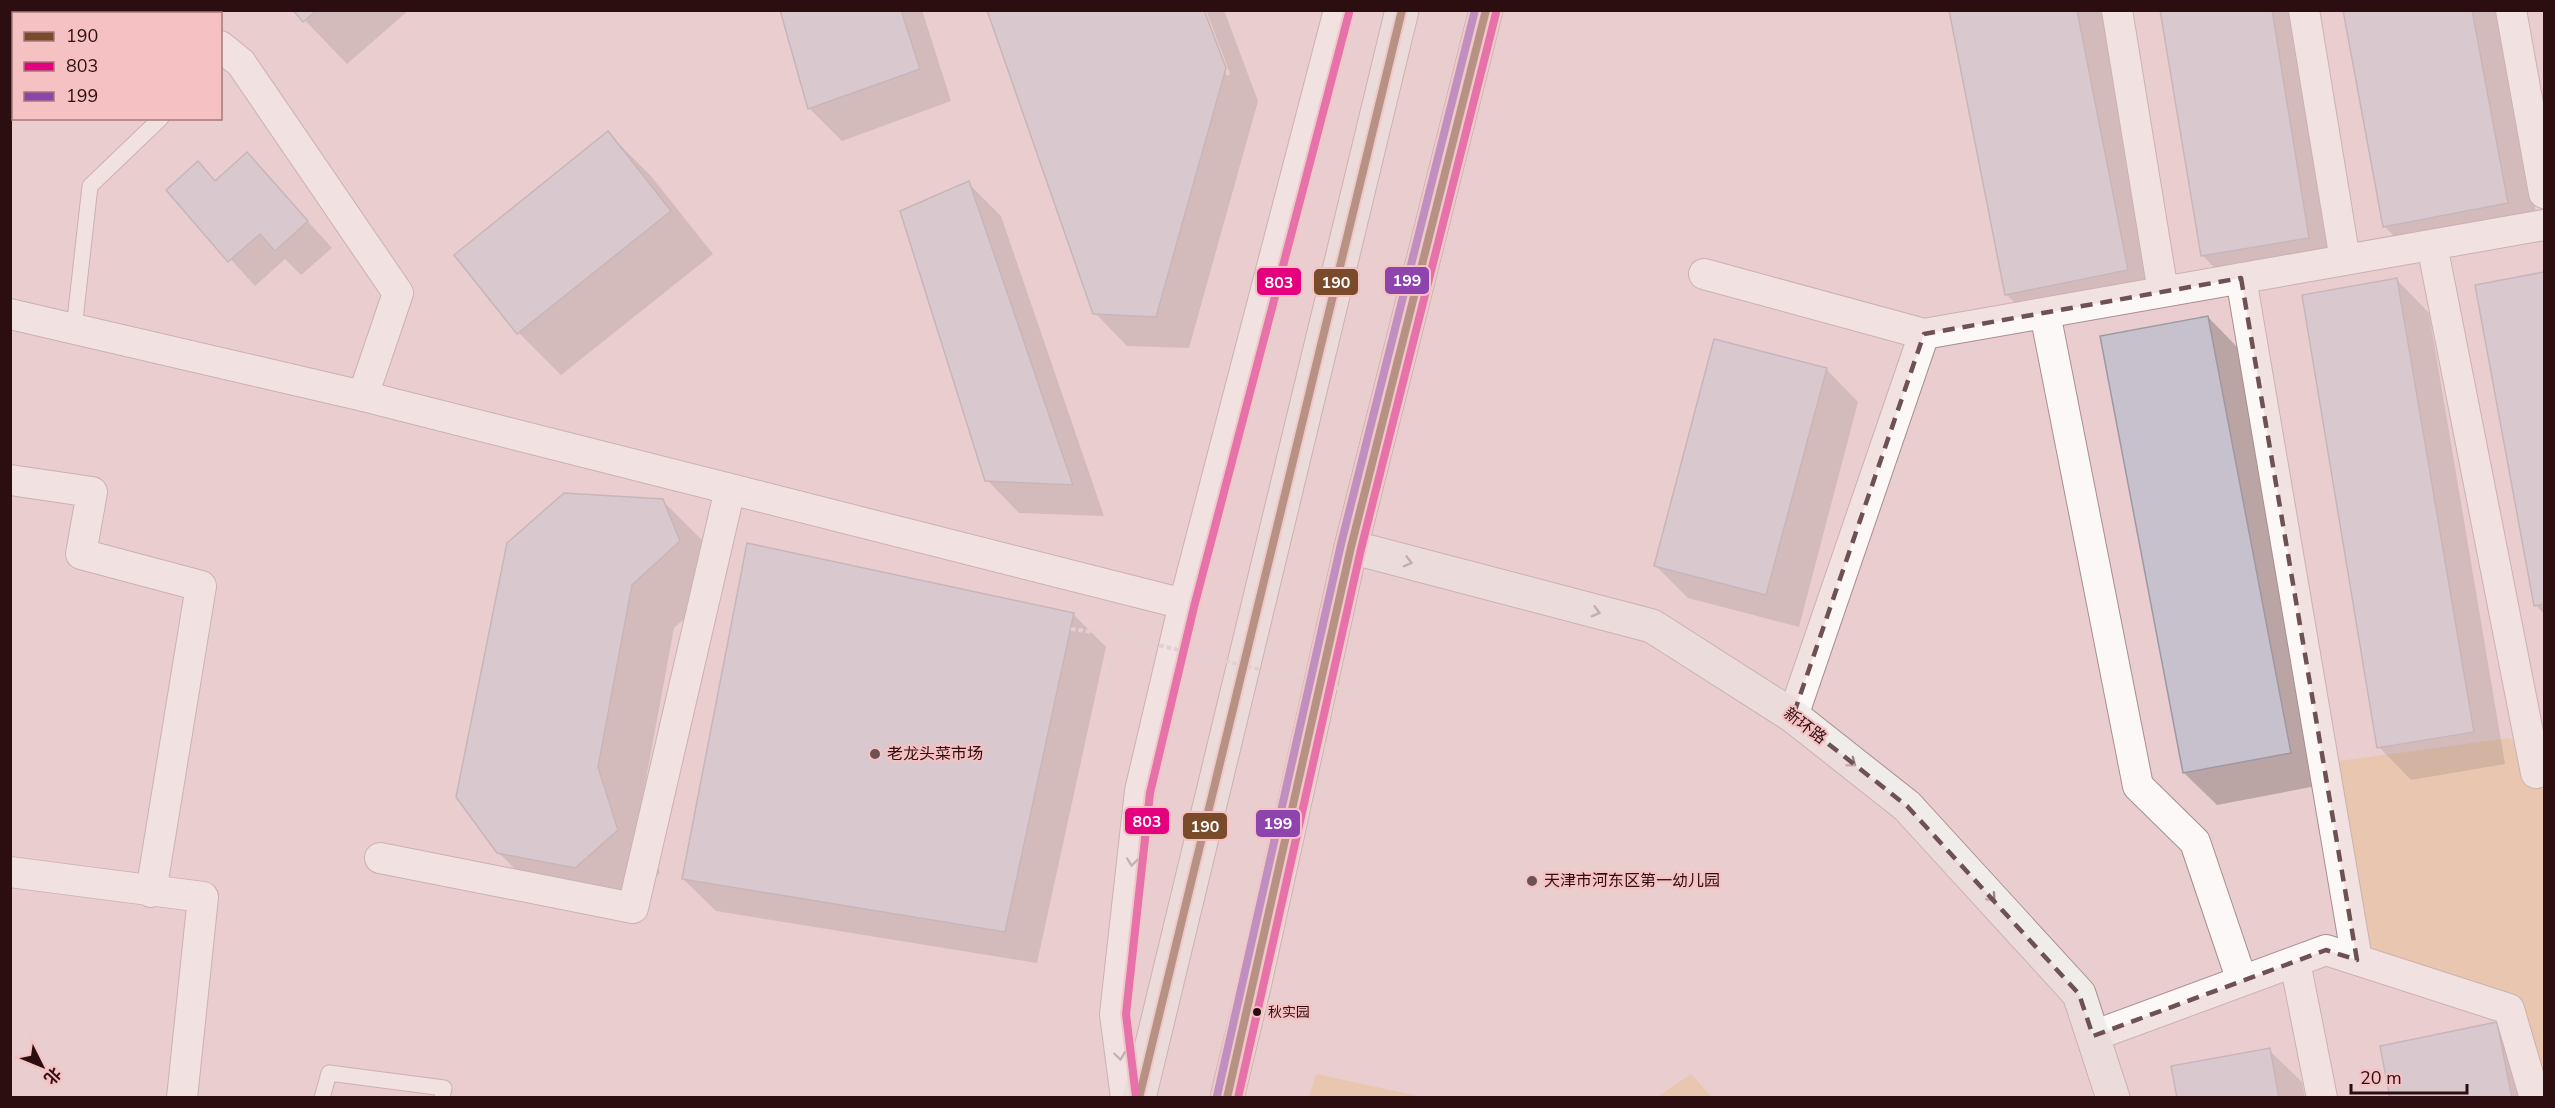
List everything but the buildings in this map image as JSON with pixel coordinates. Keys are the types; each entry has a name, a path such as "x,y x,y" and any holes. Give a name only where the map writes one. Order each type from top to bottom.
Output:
{"main road":[{"path":"1139,1098 1402,10"},
{"path":"1227,1098 1255,982 1351,547 1486,10"},
{"name":"新环路","path":"1351,547 1652,626 1793,716 1907,806 2079,993 2113,1098"}],"street":[{"path":"1126,1098 1115,1014 1140,791 1184,604 1339,10"},
{"path":"2117,10 2163,292"},
{"path":"2304,10 2345,260"},
{"path":"2511,10 2544,193"},
{"path":"222,48 241,63 398,293 363,396"},
{"path":"1704,274 1924,334 2544,225"},
{"path":"2432,245 2536,773"},
{"path":"2241,278 2357,960"},
{"path":"2045,313 2138,786 2195,842 2242,981"},
{"path":"10,314 363,396 1184,604"},
{"path":"1793,716 1924,334"},
{"path":"10,480 92,492 81,554 201,586 151,892"},
{"path":"380,858 633,908 730,489"},
{"path":"10,872 203,897 182,1098"},
{"path":"2093,1036 2326,950 2510,1009 2535,1098"},
{"path":"2295,962 2322,1098"}],"lane":[{"path":"74,329 90,186 159,120"},
{"path":"322,1098 329,1073 444,1088 442,1098"}],"path":[{"path":"1096,739 1127,590"},
{"path":"1071,629 1116,635 1354,692"}],"highlighted area":[{"path":"2241,278 2357,960 2326,950 2093,1036 2079,994 1907,806 1793,716 1924,334"}],"shaded area":[{"path":"2509,738 2544,763 2544,1066 2486,1000 2363,956 2332,762"},
{"path":"1316,1074 1423,1097 1309,1097"},
{"path":"1691,1074 1712,1097 1657,1097"}],"transit line":[{"name":"190","path":"1139,1098 1402,10"},
{"name":"199","path":"1217,1096 1341,544 1475,10"},
{"name":"190","path":"1227,1098 1351,547 1486,10"},
{"name":"803","path":"1136,1097 1126,1014 1150,793 1194,607 1349,13"},
{"name":"803","path":"1238,1098 1361,549 1496,13"}],"place":[{"name":"老龙头菜市场","path":"875,754"},
{"name":"天津市河东区第一幼儿园","path":"1532,881"},
{"name":"秋实园","path":"1257,1012"}]}
